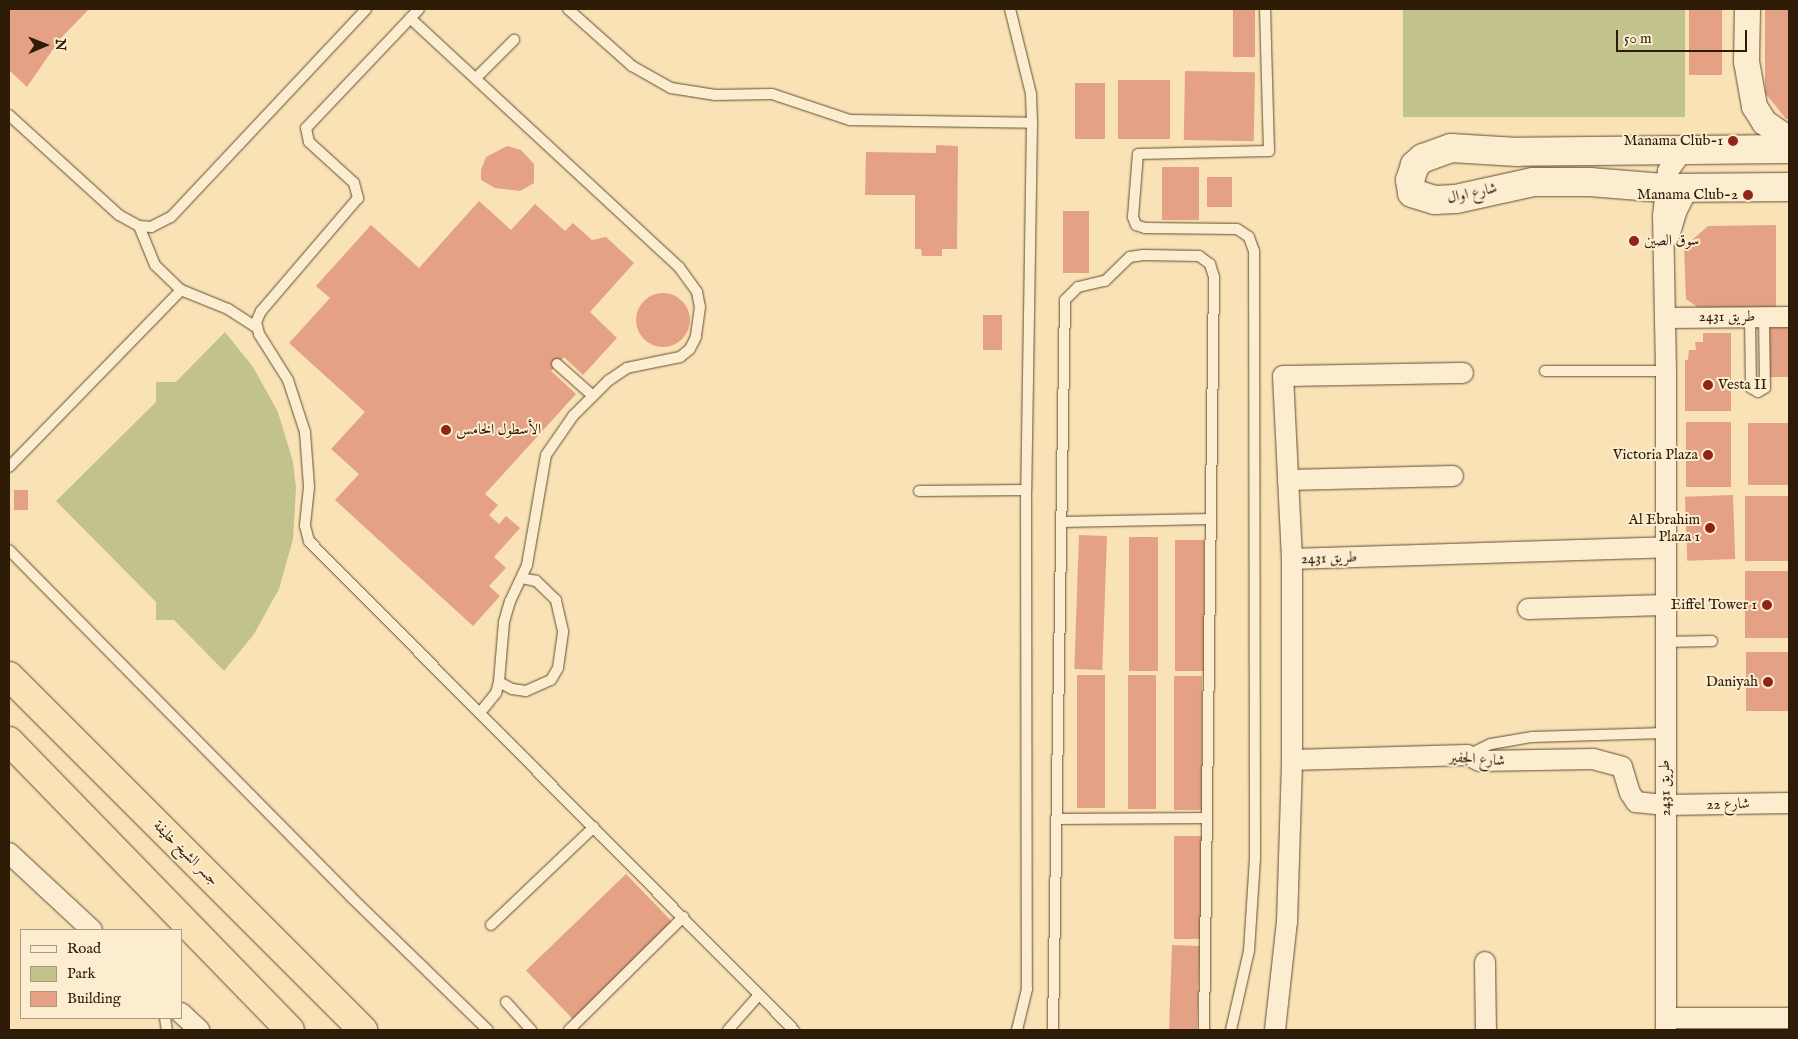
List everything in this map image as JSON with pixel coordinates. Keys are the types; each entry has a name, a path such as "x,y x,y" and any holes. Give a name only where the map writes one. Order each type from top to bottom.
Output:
{"highway":[{"name":"جسر الشيخ خليفة","path":"9,676 363,1030"},
{"path":"9,742 290,1030"}],"main road":[{"name":"شارع اوال","path":"1789,149 1517,152 1450,148 1424,158 1415,165 1410,180 1412,193 1436,200 1456,199 1533,182 1590,182 1664,188 1789,187"}],"street":[{"path":"1747,9 1746,61 1754,106 1764,122 1789,139"},
{"name":"طريق 2431","path":"1666,1024 1664,642 1666,372 1664,188 1673,161 1691,149"},
{"name":"طريق 2431","path":"1665,250 1677,210 1684,196 1694,187"},
{"name":"طريق 2431","path":"1665,318 1789,317"},
{"path":"1275,1030 1287,922 1292,760 1292,559 1284,376 1463,374"},
{"path":"1288,480 1453,476"},
{"name":"طريق 2431","path":"1292,559 1666,547"},
{"path":"1528,609 1665,605"},
{"name":"شارع الجفير","path":"1292,760 1467,756 1480,761 1593,759 1616,764 1626,772 1632,798 1666,805"},
{"name":"شارع 22","path":"1666,805 1789,803"},
{"path":"9,853 91,929"},
{"path":"1485,962 1486,1030"},
{"path":"182,1015 199,1030"},
{"path":"1666,1024 1789,1018"}],"lane":[{"path":"9,115 119,215 139,226 162,223 171,217 366,9"},
{"path":"257,328 261,311 358,198 354,183 309,142 306,128 419,9"},
{"path":"568,9 632,66 650,79 678,90 715,96 772,94 835,117 858,121 1032,123"},
{"path":"1010,9 1028,79 1032,123 1026,490 1027,989 1017,1030"},
{"path":"1231,1030 1249,951 1255,858 1254,251 1249,237 1236,229 1145,228 1136,225 1133,217 1138,154 1269,151 1265,9"},
{"path":"410,18 680,267 697,292 700,322 690,349 667,362 627,368 592,395 558,436 546,455 531,549 522,578 510,601 504,622 499,682 493,699 480,712"},
{"path":"476,78 514,40"},
{"path":"139,226 155,265 181,290 228,309 257,328 288,380 306,432 309,487 305,526 308,541 794,1030"},
{"path":"1053,1030 1065,300 1078,287 1105,281 1124,261 1136,255 1199,256 1210,264 1214,270 1204,1030"},
{"path":"9,467 181,290"},
{"path":"1757,317 1765,388 1758,392 1751,388 1757,317"},
{"path":"557,364 592,395"},
{"path":"1545,371 1666,372"},
{"path":"919,491 1026,490"},
{"path":"1061,522 1211,519"},
{"path":"9,550 350,896 488,1030"},
{"path":"499,682 512,689 526,691 551,680 558,668 563,631 556,600 536,581 522,578"},
{"path":"1664,642 1712,641"},
{"path":"1467,756 1490,744 1532,737 1664,734"},
{"path":"1056,819 1206,818"},
{"path":"491,925 594,827"},
{"path":"569,1030 683,917"},
{"path":"728,1030 759,995"},
{"path":"506,1002 531,1030"}],"green space":[{"path":"1403,9 1685,9 1685,117 1403,117"},
{"path":"225,332 253,367 278,412 293,462 296,488 293,539 279,589 254,634 224,671 174,620 156,620 156,602 56,501 156,402 156,382 176,382"}],"building":[{"path":"9,9 89,9 60,39 27,87 9,70"},
{"path":"1233,9 1255,9 1255,57 1233,57"},
{"path":"1689,9 1722,9 1722,75 1689,75"},
{"path":"1765,9 1789,9 1789,119 1786,119 1765,93"},
{"path":"1185,71 1255,72 1254,141 1184,140"},
{"path":"1118,80 1170,80 1170,139 1118,139"},
{"path":"1075,83 1105,83 1105,139 1075,139"},
{"path":"936,145 958,146 957,249 942,249 942,256 922,256 921,249 915,249 915,195 865,195 866,152 936,153"},
{"path":"507,146 521,150 534,164 534,183 520,191 495,188 481,180 481,170 486,157"},
{"path":"1162,167 1199,167 1199,220 1162,220"},
{"path":"1207,177 1232,177 1232,207 1207,207"},
{"name":"الأسطول الخامس","path":"479,201 511,230 535,204 565,231 573,223 592,240 606,237 634,263 590,312 617,338 583,375 564,357 551,371 576,394 485,494 498,505 489,515 499,524 506,516 520,528 494,557 506,568 489,586 500,596 473,626 335,500 359,474 331,449 365,412 289,343 330,298 316,286 371,225 419,268"},
{"path":"1063,211 1089,211 1089,273 1063,273"},
{"path":"1776,225 1776,312 1703,311 1686,299 1684,247 1708,226"},
{"path":"658,293 668,293 678,297 686,305 690,320 686,335 678,343 668,347 658,347 648,343 640,335 636,325 636,315 640,305 648,297"},
{"path":"983,315 1002,315 1002,350 983,350"},
{"path":"1767,324 1789,324 1789,377 1767,377"},
{"name":"Vesta II","path":"1703,333 1731,333 1731,411 1685,411 1685,360 1688,360 1689,350 1696,350 1695,342 1703,342"},
{"name":"Victoria Plaza","path":"1686,422 1731,422 1731,487 1686,487"},
{"path":"1748,423 1789,423 1789,485 1748,485"},
{"path":"14,490 28,490 28,510 14,510"},
{"name":"Al Ebrahim Plaza 1","path":"1733,495 1735,559 1687,561 1685,497"},
{"path":"1745,496 1789,496 1789,561 1745,561"},
{"path":"1079,535 1107,536 1102,670 1074,669"},
{"path":"1129,537 1158,537 1158,671 1129,671"},
{"path":"1175,540 1204,540 1204,671 1175,671"},
{"name":"Eiffel Tower 1","path":"1745,571 1789,571 1789,638 1745,638"},
{"name":"Daniyah","path":"1746,652 1789,652 1789,711 1746,711"},
{"path":"1077,675 1105,675 1105,808 1077,808"},
{"path":"1128,675 1156,675 1156,809 1128,809"},
{"path":"1174,676 1202,676 1202,810 1174,810"},
{"path":"1174,836 1202,836 1202,939 1174,939"},
{"path":"626,874 673,923 573,1019 526,971"},
{"path":"1172,945 1200,946 1197,1030 1169,1030"}],"place":[{"name":"Manama Club-1","path":"1733,141"},
{"name":"Manama Club-2","path":"1748,195"},
{"name":"سوق الصين","path":"1634,241"},
{"name":"Vesta II","path":"1708,385"},
{"name":"الأسطول الخامس","path":"446,430"},
{"name":"Victoria Plaza","path":"1708,455"},
{"name":"Al Ebrahim Plaza 1","path":"1710,528"},
{"name":"Eiffel Tower 1","path":"1767,605"},
{"name":"Daniyah","path":"1768,682"}]}
